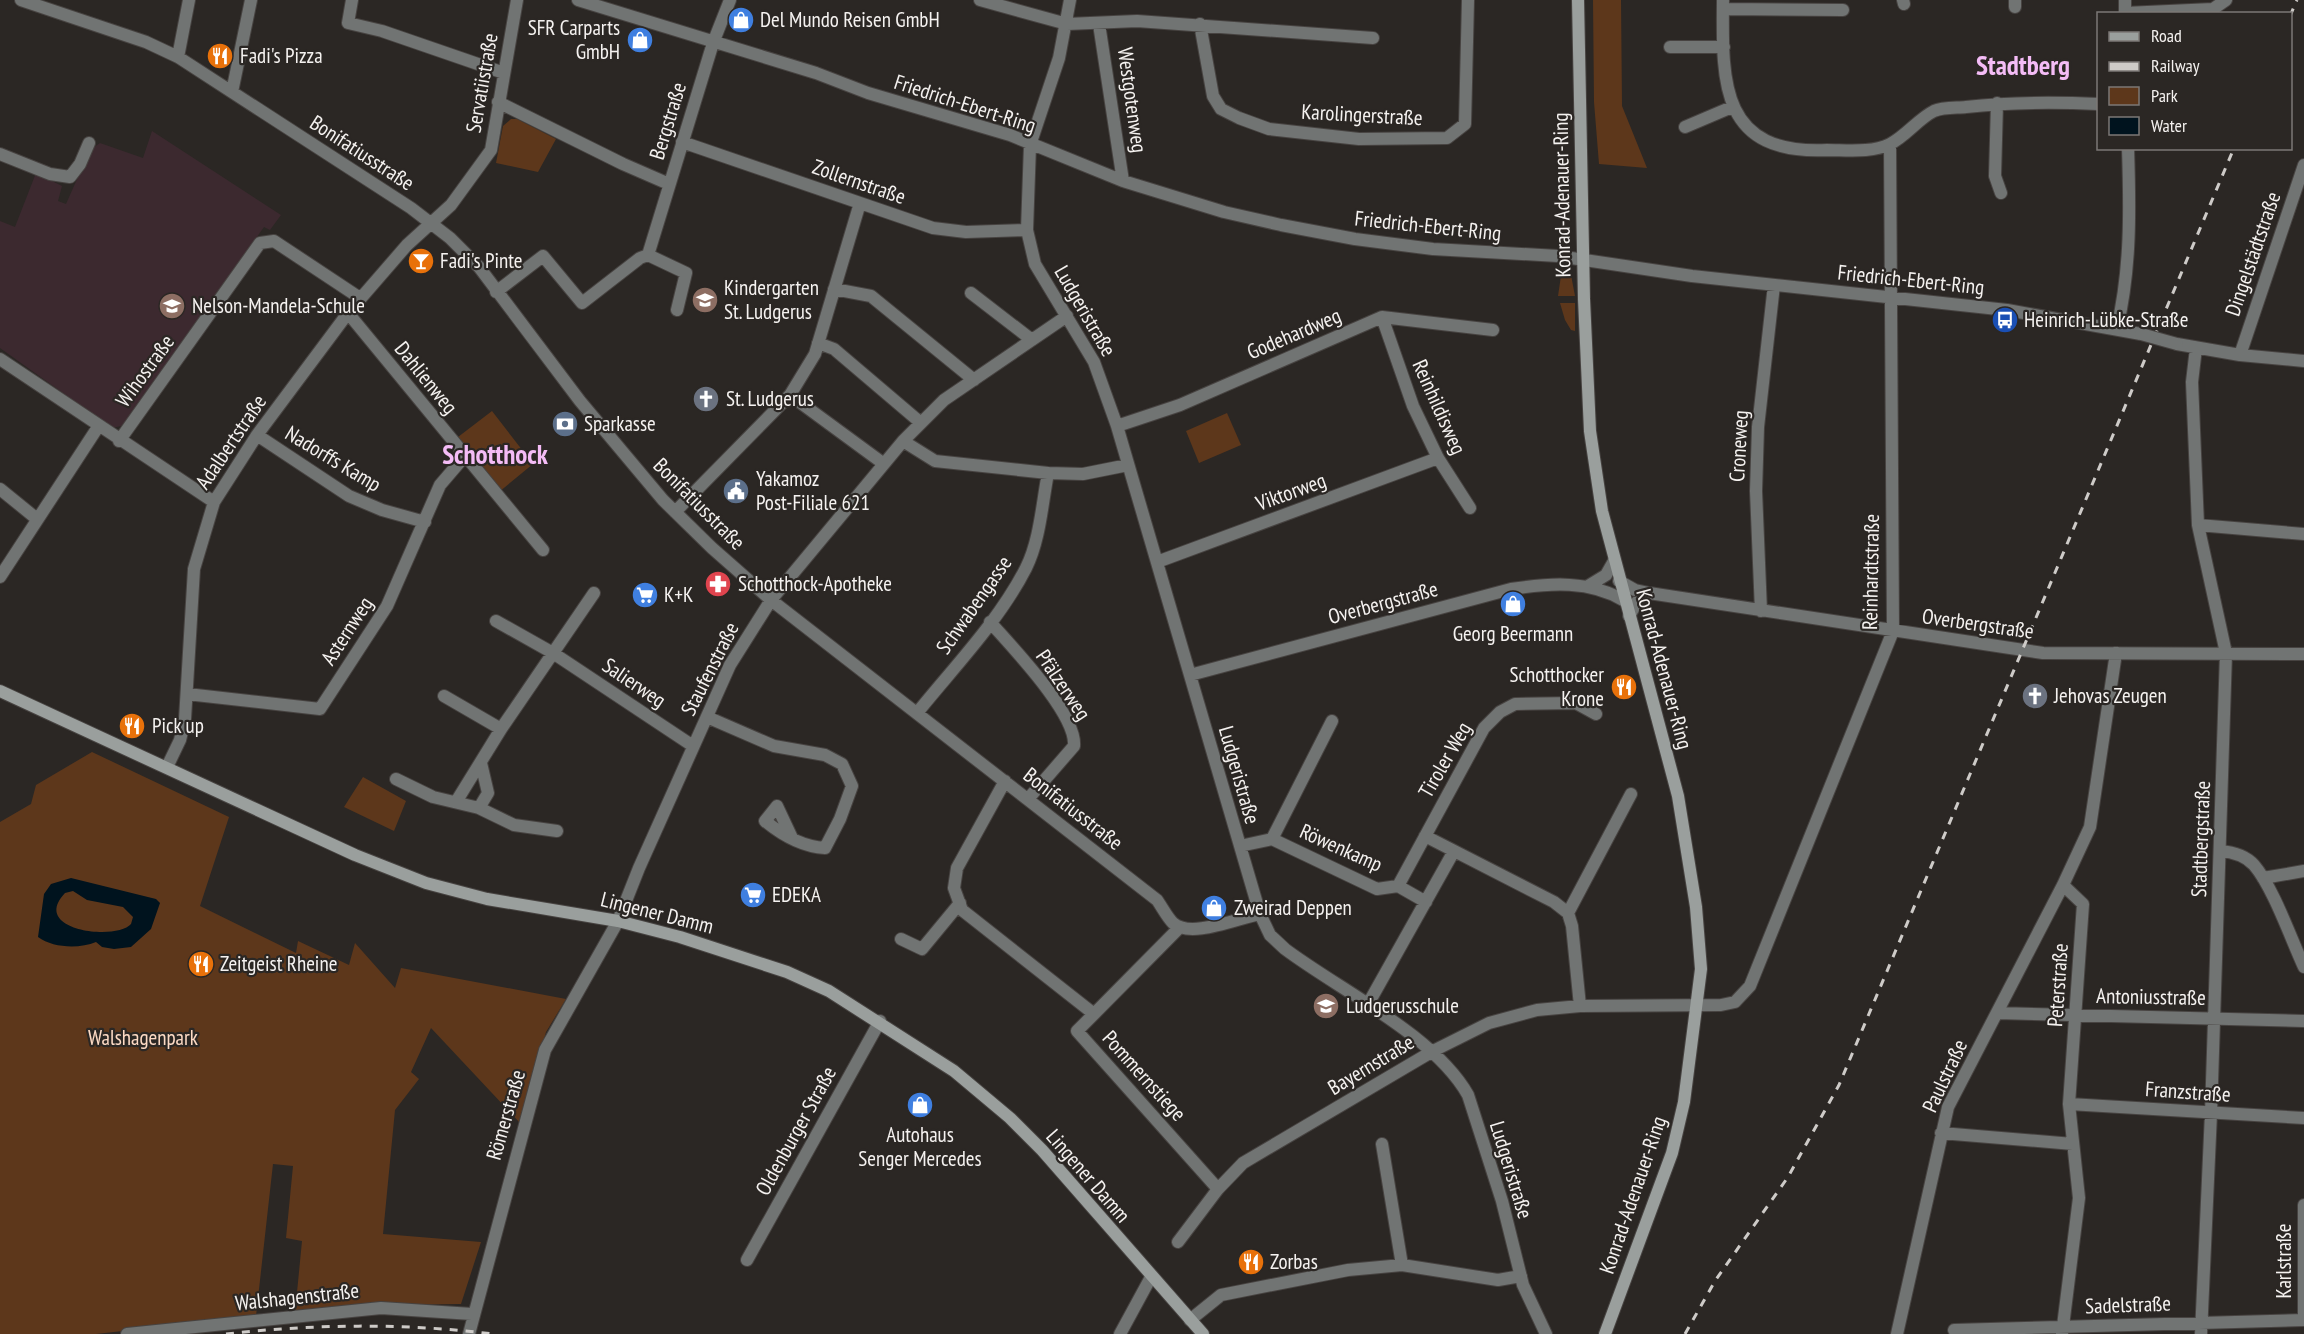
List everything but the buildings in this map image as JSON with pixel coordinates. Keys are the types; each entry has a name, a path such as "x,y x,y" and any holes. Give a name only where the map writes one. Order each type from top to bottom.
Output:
{"main road":[{"name":"Konrad-Adenauer-Ring","path":"1578,0 1583,261 1590,431 1602,511 1614,561 1678,796 1688,850 1701,969 1684,1102 1672,1153 1605,1334"},
{"name":"Lingener Damm","path":"0,691 356,855 426,883 488,900 618,921 732,952 788,972 829,991 880,1021 954,1071 1010,1118 1042,1150 1203,1334"}],"street":[{"name":"Bonifatiusstraße","path":"21,0 146,42 178,57 431,223 467,254 620,451 675,512 771,600 1157,900 1171,922 1179,927"},
{"path":"178,57 189,0"},
{"path":"232,92 251,0"},
{"path":"352,0 348,23 382,31 504,73"},
{"name":"Servatiistraße","path":"431,223 465,189 491,150 517,0"},
{"name":"Friedrich-Ebert-Ring","path":"578,0 1010,135 1124,181 1241,216 1355,239 1455,251 1558,256 1774,285 2007,310 2117,328 2177,344 2240,356 2304,361"},
{"name":"Bergstraße","path":"648,255 713,43 730,0"},
{"path":"980,0 1051,22 1067,24 1099,24 1127,20 1373,38"},
{"name":"Ludgeristraße","path":"1070,0 1067,24 1049,95 1030,145 1027,230 1035,264 1094,362 1117,426 1260,915 1270,935 1285,949 1433,1051 1450,1068 1468,1095 1502,1201 1521,1276 1534,1312 1546,1334"},
{"name":"Karolingerstraße","path":"1200,24 1213,96 1221,109 1239,118 1269,129 1359,139 1447,138 1465,124 1468,0"},
{"path":"2147,12 2213,9 2226,0"},
{"path":"1843,10 1723,5 1725,84 1732,107 1745,126 1764,141 1805,151 1873,148 1890,144 1935,111 1997,103 2048,101 2097,104"},
{"name":"Westgotenweg","path":"1099,24 1124,181"},
{"path":"1670,47 1724,47"},
{"path":"498,102 669,184"},
{"path":"1997,103 1995,176 2001,193"},
{"path":"1685,127 1732,107"},
{"name":"Zollernstraße","path":"682,142 933,228 966,232 1027,230"},
{"path":"0,154 50,174 70,177 80,164 89,143"},
{"name":"Reinhardtstraße","path":"1698,1006 1735,1002 1750,986 1893,631 1890,144"},
{"path":"2117,328 2125,295 2128,150"},
{"name":"Dingelstädtstraße","path":"2240,356 2304,165"},
{"path":"675,512 790,395 814,354 860,203"},
{"name":"Adalbertstraße","path":"167,766 180,740 188,694 194,569 213,502 257,435 348,313 407,245 431,223"},
{"name":"Wihostraße","path":"119,441 260,243 274,241 360,298"},
{"path":"496,292 543,256 582,303 640,258 648,255 686,273 677,310"},
{"name":"Croneweg","path":"1761,611 1756,491 1758,427 1774,285"},
{"path":"834,289 871,296 974,380"},
{"path":"971,293 1032,340"},
{"name":"Dahlienweg","path":"348,313 464,457 543,550"},
{"name":"Staufenstraße","path":"618,921 730,665 771,600 903,441 944,400 1067,316"},
{"path":"1382,317 1492,330"},
{"name":"Godehardweg","path":"1117,426 1180,405 1382,317"},
{"name":"Reinhildisweg","path":"1382,317 1413,406 1438,458 1470,508"},
{"path":"818,343 834,349 921,423"},
{"name":"Stadtbergstraße","path":"2196,348 2192,382 2198,525 2226,653 2215,1018 2201,1328"},
{"path":"0,359 98,427 213,502"},
{"path":"790,395 884,464"},
{"name":"Wihostraße","path":"0,577 98,427"},
{"name":"Nadorffs Kamp","path":"257,435 349,496 382,510 425,522"},
{"path":"903,441 935,461 1048,473 1083,474 1128,465"},
{"name":"Asternweg","path":"188,694 320,709 387,606 440,485 464,457"},
{"name":"Viktorweg","path":"1157,562 1438,458"},
{"name":"Schwabengasse","path":"917,713 990,622 1026,567 1037,536 1048,473"},
{"path":"0,489 37,519"},
{"path":"2198,525 2304,534"},
{"path":"1588,586 1606,575 1614,561"},
{"name":"Overbergstraße","path":"1619,581 1635,590 1649,593 2043,653 2304,654"},
{"name":"Overbergstraße","path":"1190,675 1511,589 1541,585 1588,586 1610,592 1624,601"},
{"path":"456,802 501,729 594,593"},
{"path":"1629,616 1637,602 1649,593"},
{"name":"Salierweg","path":"496,621 553,653 693,746"},
{"name":"Pfälzerweg","path":"990,622 1041,681 1075,735 1074,746 1028,799"},
{"path":"2063,885 2090,827 2115,653"},
{"path":"444,696 501,729"},
{"name":"Tiroler Weg","path":"1398,886 1484,728 1500,712 1515,704 1576,704 1596,714"},
{"path":"707,717 774,746 825,755 842,764 852,786 840,819 825,848 810,847 792,838"},
{"name":"Röwenkamp","path":"1272,839 1332,721"},
{"path":"479,808 488,792 481,763"},
{"path":"396,779 433,797 479,808 514,825 557,831"},
{"path":"901,939 922,949 960,903 954,888 957,868 1005,781"},
{"path":"1568,913 1631,794"},
{"path":"1425,836 1554,902 1568,913 1572,926 1580,1006"},
{"name":"Röwenkamp","path":"1240,846 1272,839 1377,889 1398,886 1426,902"},
{"path":"1367,1006 1454,851"},
{"path":"2220,851 2233,852 2245,857 2263,878 2304,967"},
{"path":"2263,878 2304,871"},
{"name":"Paulstraße","path":"1897,1334 1948,1107 2063,885"},
{"name":"Peterstraße","path":"2063,885 2083,904 2069,1104 2079,1198 2063,1330"},
{"name":"Pommernstiege","path":"960,903 962,910 979,925 1094,1014 1077,1031 1218,1189"},
{"path":"1094,1014 1179,927 1193,930 1260,915"},
{"name":"Römerstraße","path":"469,1334 472,1314 545,1050 618,921"},
{"name":"Bayernstraße","path":"1178,1242 1218,1189 1243,1163 1433,1051 1489,1023 1537,1010 1580,1006 1698,1006"},
{"name":"Antoniusstraße","path":"1997,1013 2304,1022"},
{"name":"Oldenburger Straße","path":"747,1260 880,1021"},
{"name":"Franzstraße","path":"2069,1104 2304,1118"},
{"path":"1941,1133 2073,1144"},
{"path":"1382,1144 1402,1264"},
{"name":"Karlstraße","path":"2304,1205 2304,1318"},
{"path":"1190,1320 1221,1295 1348,1270 1402,1264 1498,1280 1521,1276"},
{"path":"1120,1334 1151,1277"},
{"name":"Walshagenstraße","path":"127,1334 381,1308 472,1314"},
{"name":"Sadelstraße","path":"1954,1330 2201,1328 2304,1318"}],"shaded area":[{"path":"152,131 281,215 270,230 264,227 125,422 121,426 112,428 0,348 0,221 15,227 36,173 62,186 58,201 66,204 90,150 100,143 143,158"}],"green space":[{"path":"1593,0 1621,0 1622,106 1647,168 1599,164 1594,102"},
{"path":"511,119 517,119 556,139 538,172 496,163 503,126"},
{"path":"1562,269 1571,275 1575,296 1558,296"},
{"path":"1560,303 1575,303 1575,331 1571,330 1565,320"},
{"path":"492,411 533,464 499,492 458,437"},
{"path":"1227,413 1241,445 1199,463 1186,431"},
{"name":"Walshagenpark","path":"92,752 229,817 200,906 296,953 298,941 349,965 355,943 395,988 401,968 566,999 546,1032 520,1123 431,1028 411,1072 419,1079 395,1110 383,1234 481,1242 461,1304 380,1305 295,1313 302,1241 286,1238 293,1166 273,1164 256,1316 96,1334 0,1334 0,822 31,804 36,785"},
{"path":"363,777 406,801 394,831 344,807"}],"water":[{"path":"71,878 156,899 160,903 151,929 131,947 114,949 102,947 96,942 74,946 58,945 38,937 44,894 51,884","holes":["73,891 87,900 123,907 133,917 131,924 123,929 110,932 94,932 66,924 58,916 57,906 65,893"]}],"railway":[{"path":"2292,12 2297,0"},
{"path":"1685,1334 1715,1281 1788,1177 1839,1085 2233,150"},
{"path":"226,1334 292,1328 360,1326 427,1328 493,1334"}],"place":[{"name":"Del Mundo Reisen GmbH","path":"741,20"},
{"name":"SFR Carparts GmbH","path":"640,40"},
{"name":"Fadi's Pizza","path":"220,56"},
{"name":"Fadi's Pinte","path":"421,261"},
{"name":"Kindergarten St. Ludgerus","path":"705,300"},
{"name":"Nelson-Mandela-Schule","path":"172,306"},
{"name":"Heinrich-Lübke-Straße","path":"2005,320"},
{"name":"St. Ludgerus","path":"706,399"},
{"name":"Sparkasse","path":"565,424"},
{"name":"Yakamoz Post-Filiale 621","path":"736,491"},
{"name":"Schotthock-Apotheke","path":"718,584"},
{"name":"K+K","path":"645,595"},
{"name":"Georg Beermann","path":"1513,604"},
{"name":"Schotthocker Krone","path":"1624,687"},
{"name":"Jehovas Zeugen","path":"2035,696"},
{"name":"Pick up","path":"132,726"},
{"name":"EDEKA","path":"753,895"},
{"name":"Zweirad Deppen","path":"1214,908"},
{"name":"Zeitgeist Rheine","path":"201,964"},
{"name":"Ludgerusschule","path":"1326,1006"},
{"name":"Autohaus Senger Mercedes","path":"920,1105"},
{"name":"Zorbas","path":"1251,1262"}],"district":[{"name":"Stadtberg","path":"2023,66"},
{"name":"Schotthock","path":"495,455"}]}
